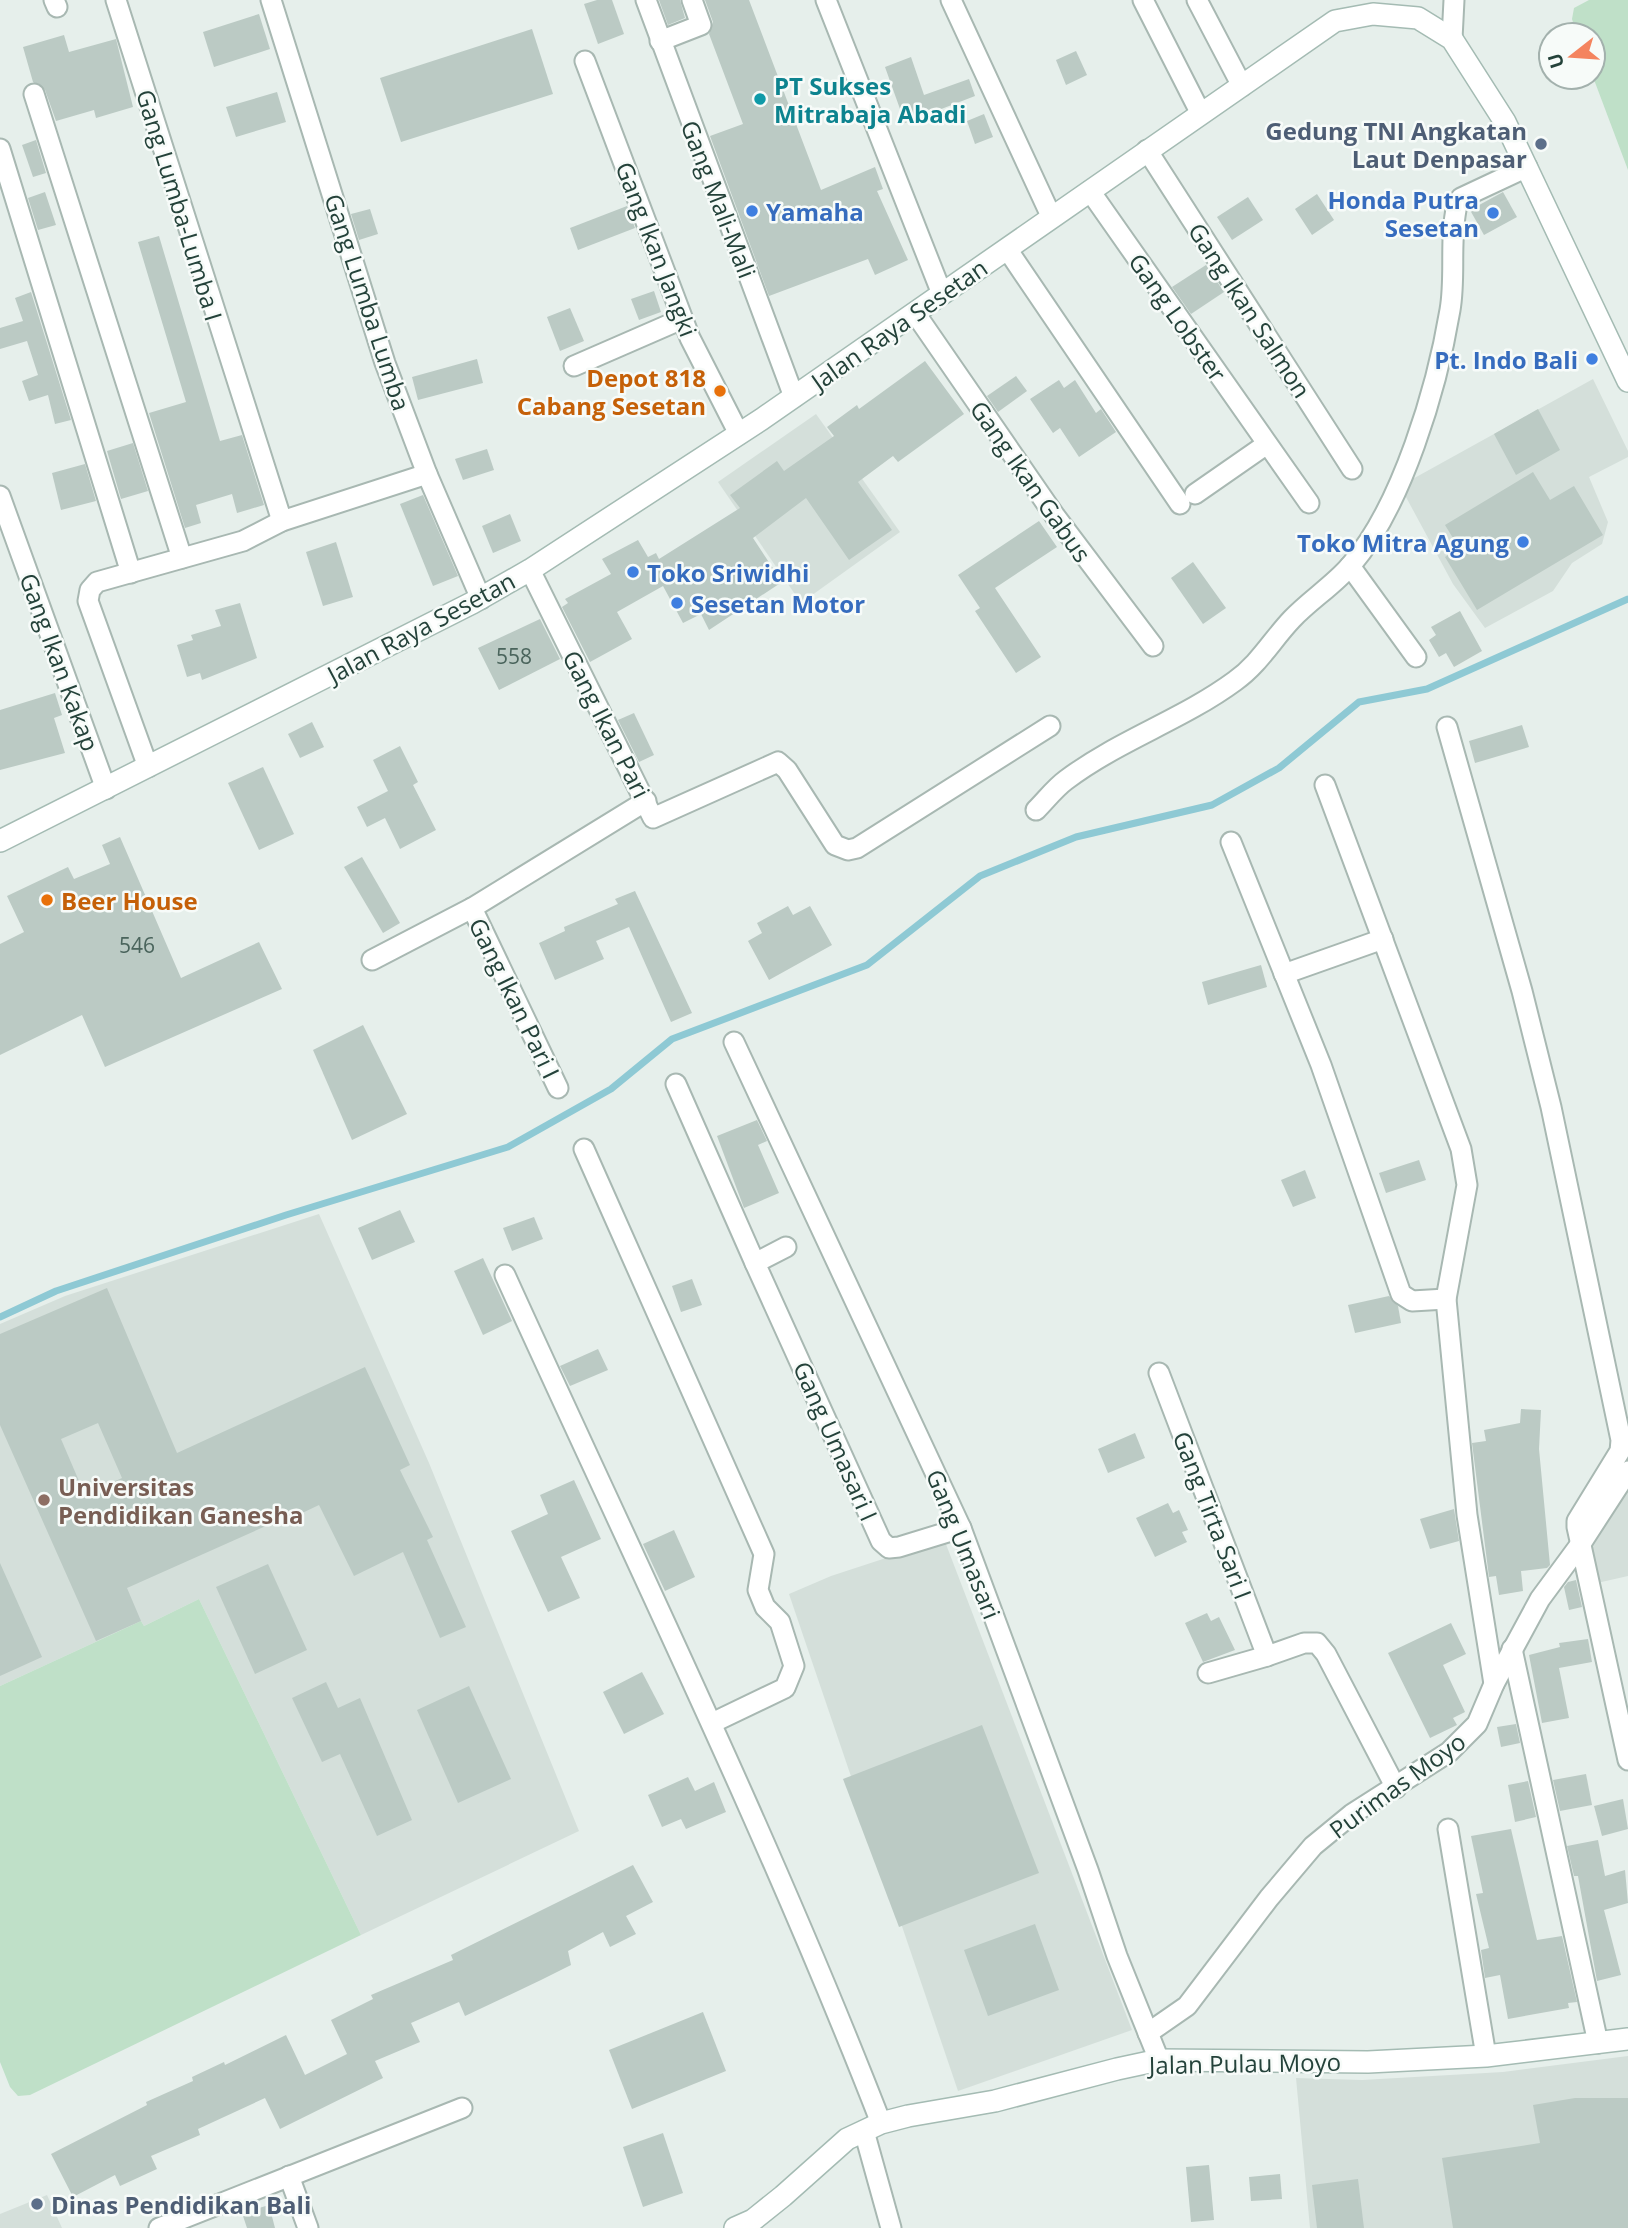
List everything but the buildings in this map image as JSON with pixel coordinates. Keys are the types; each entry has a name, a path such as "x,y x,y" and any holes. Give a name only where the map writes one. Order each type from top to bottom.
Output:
{"main road":[{"path":"1335,21 1354,0"},
{"name":"Jalan Raya Sesetan","path":"0,841 481,598 530,570 794,397 1335,21 1413,9 1452,38 1485,86 1527,167 1628,381"},
{"name":"Jalan Pulau Moyo","path":"735,2228 753,2220 847,2139 871,2140 908,2116 995,2101 1159,2060 1356,2062 1486,2056 1628,2039"}],"street":[{"name":"Gang Lumba-Lumba I","path":"116,0 282,521"},
{"name":"Gang Lumba Lumba","path":"271,0 385,363 427,474 481,598"},
{"name":"Gang Mali-Mali","path":"646,0 794,397"},
{"path":"660,41 701,25 692,0"},
{"path":"826,0 942,293"},
{"path":"951,0 1051,216"},
{"path":"1143,0 1200,114"},
{"path":"1196,0 1242,86"},
{"path":"1452,38 1454,0"},
{"name":"Gang Ikan Jangki","path":"585,61 682,318 739,434"},
{"path":"34,94 182,558"},
{"path":"0,149 131,573"},
{"name":"Gang Ikan Salmon","path":"1147,150 1352,469"},
{"path":"1037,810 1064,782 1092,762 1134,737 1171,722 1235,682 1261,660 1272,642 1306,604 1350,566 1387,513 1428,399 1451,309 1457,205 1461,198 1527,167"},
{"name":"Gang Lobster","path":"1090,191 1308,503"},
{"path":"1007,249 1187,499 1267,444"},
{"name":"Gang Ikan Gabus","path":"915,313 1055,516 1153,646"},
{"path":"574,366 682,318"},
{"path":"148,767 88,601 90,590 97,582 243,541 282,521 427,474"},
{"name":"Gang Ikan Kakap","path":"0,496 106,789"},
{"path":"1350,566 1416,657"},
{"name":"Gang Ikan Pari","path":"530,570 653,818 778,762 787,770 835,845 848,850 857,848 1051,726"},
{"path":"1447,727 1522,991 1551,1107 1620,1440 1620,1451 1577,1521 1628,1760"},
{"path":"1325,785 1461,1149 1467,1185 1446,1299 1466,1515 1494,1684"},
{"name":"Gang Ikan Pari I","path":"372,960 472,908 646,801"},
{"path":"1231,842 1321,1066 1401,1294 1412,1301 1446,1299"},
{"name":"Gang Ikan Pari I","path":"472,908 558,1087"},
{"path":"1284,974 1382,939"},
{"name":"Gang Umasari","path":"734,1042 961,1528 1084,1858 1117,1956 1159,2060"},
{"name":"Gang Umasari I","path":"676,1084 881,1541 889,1548 899,1547 961,1528"},
{"path":"584,1149 764,1553 758,1590 765,1607 780,1622 794,1666 785,1688 712,1723"},
{"path":"755,1263 786,1247"},
{"path":"505,1275 671,1640 712,1723 843,2025 891,2228"},
{"name":"Gang Tirta Sari I","path":"1159,1373 1267,1656"},
{"name":"Purimas Moyo","path":"1148,2033 1187,2006 1269,1898 1313,1846 1352,1814 1396,1788 1462,1741 1477,1724 1494,1684 1540,1600 1583,1542 1628,1471"},
{"path":"1208,1673 1304,1643 1317,1643 1326,1654 1396,1788"},
{"path":"1512,1649 1598,2043"},
{"path":"1448,1829 1486,2056"},
{"path":"159,2228 462,2108"},
{"path":"289,2176 308,2228"}],"shaded area":[{"path":"1593,379 1628,451 1628,457 1589,477 1608,522 1602,544 1572,563 1553,591 1485,628 1453,584 1400,486"},
{"path":"816,414 900,532 801,603 718,482"},
{"path":"319,1214 429,1463 579,1831 361,1935 199,1599 144,1626 141,1621 0,1686 0,1324 65,1296"},
{"path":"1628,1481 1628,1576 1597,1583 1590,1539"},
{"path":"944,1539 1132,2030 958,2091 789,1594 831,1576"},
{"path":"1628,2056 1628,2228 1310,2228 1296,2078 1362,2080 1503,2072"},
{"name":"Dinas Pendidikan Bali","path":"47,2195 62,2228 0,2228 0,2214"}],"green space":[{"path":"1589,0 1628,0 1628,170 1598,91 1607,91 1607,21 1573,21 1574,8"},
{"path":"199,1599 361,1935 30,2095 18,2096 10,2087 0,2062 0,1686 141,1621 144,1626"}],"waterway":[{"path":"0,1317 56,1291 286,1215 508,1147 611,1089 672,1039 867,965 980,876 1076,837 1212,805 1279,768 1359,702 1427,689 1628,599"}],"place":[{"name":"PT Sukses Mitrabaja Abadi","path":"760,99"},
{"name":"Gedung TNI Angkatan Laut Denpasar","path":"1541,144"},
{"name":"Yamaha","path":"752,211"},
{"name":"Honda Putra Sesetan","path":"1493,213"},
{"name":"Pt. Indo Bali","path":"1592,359"},
{"name":"Depot 818 Cabang Sesetan","path":"720,391"},
{"name":"Toko Mitra Agung","path":"1523,542"},
{"name":"Toko Sriwidhi","path":"633,572"},
{"name":"Sesetan Motor","path":"677,603"},
{"name":"Beer House","path":"47,900"},
{"name":"Universitas Pendidikan Ganesha","path":"44,1500"},
{"name":"Dinas Pendidikan Bali","path":"37,2204"}]}
